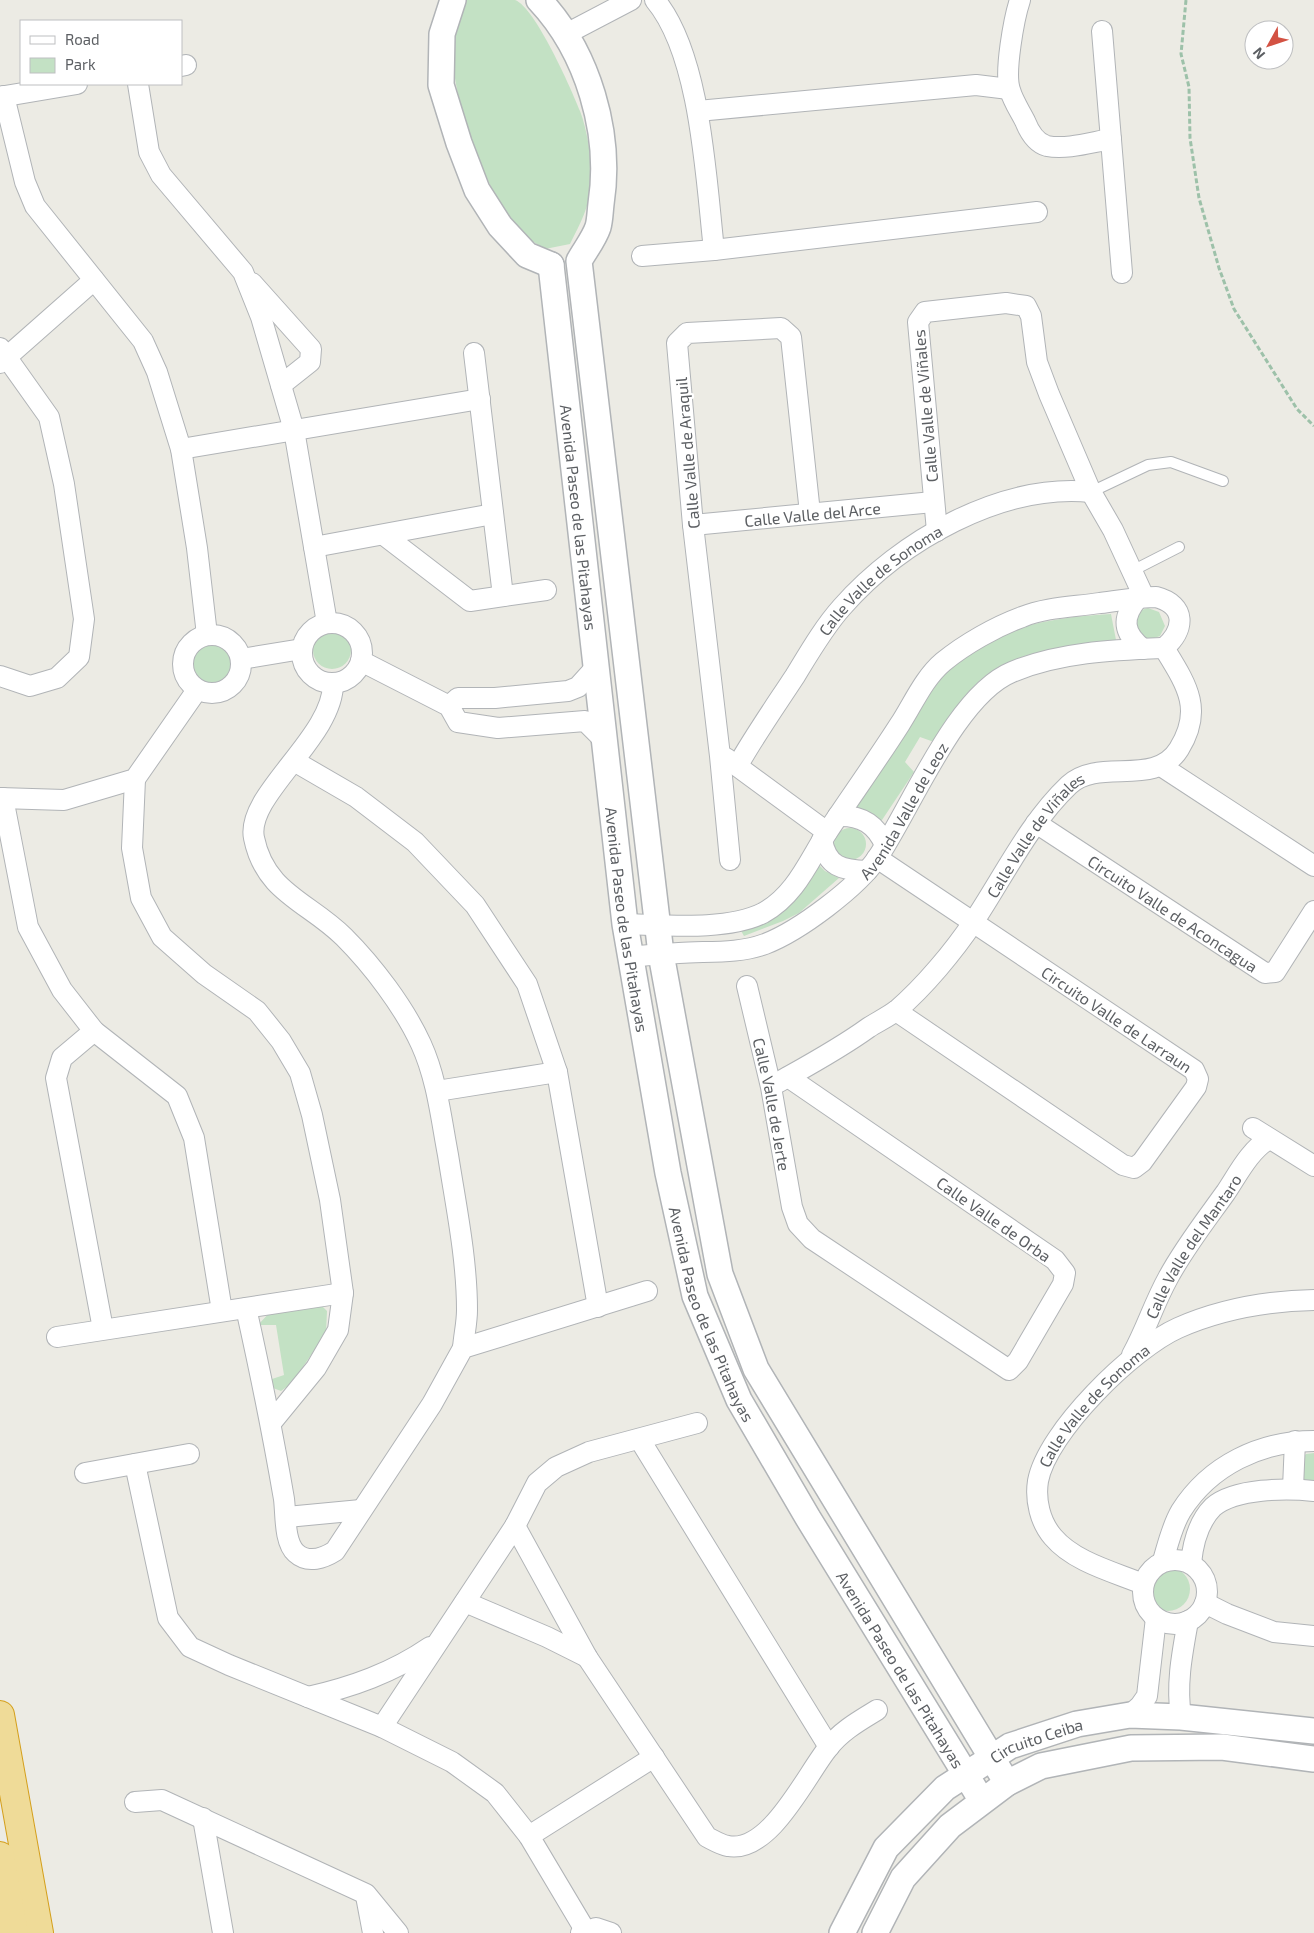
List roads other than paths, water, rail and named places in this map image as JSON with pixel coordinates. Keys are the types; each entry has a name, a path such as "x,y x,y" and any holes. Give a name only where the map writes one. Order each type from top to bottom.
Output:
{"highway":[{"path":"0,1715 39,1933"},
{"path":"0,1856 14,1933"}],"street":[{"path":"454,0 442,34 441,85 459,143 477,190 500,226 527,255 551,264 580,260 598,227 604,183 602,131 587,81 566,34 543,1"},
{"path":"566,34 631,0"},
{"path":"655,0 667,15 678,40 698,111 714,250"},
{"path":"1020,0 1014,24 1009,89 1029,131 1046,146 1072,145 1111,138"},
{"path":"1102,30 1122,272"},
{"path":"71,85 2,97 24,182 35,206 144,342 157,372 180,449 197,548 206,635"},
{"path":"138,85 149,152 161,174 243,272 311,348 310,362 281,385"},
{"path":"698,111 976,85 1009,89"},
{"path":"642,256 714,250 1037,212"},
{"name":"Avenida Paseo de las Pitahayas","path":"580,260 661,954 720,1274 756,1368 834,1500 993,1757 1007,1783"},
{"name":"Avenida Paseo de las Pitahayas","path":"551,264 625,924 668,1173 695,1296 739,1400 808,1518 982,1802"},
{"path":"243,272 261,317 294,430 327,623"},
{"path":"0,676 30,686 57,678 79,657 84,619 64,484 49,417 3,356 94,280"},
{"name":"Calle Valle de Viñales","path":"937,531 918,322 925,312 1006,303 1026,306 1030,316 1037,362 1091,492"},
{"name":"Calle Valle de Araquil","path":"730,860 729,760 693,525 677,343 687,333 781,328 791,337 810,513"},
{"path":"474,353 503,596"},
{"path":"180,449 480,399"},
{"name":"Calle Valle de Sonoma","path":"729,760 840,608 864,582 883,567 926,536 993,505 1035,494 1073,490 1091,492"},
{"path":"1091,492 1113,530 1132,571 1141,598"},
{"name":"Calle Valle del Arce","path":"693,525 933,502"},
{"path":"314,547 493,514"},
{"path":"384,535 470,601 546,590"},
{"path":"625,924 658,925 737,922 764,912 780,900 804,871 829,829 920,691 942,663 979,638 1022,617 1055,608 1141,598 1166,600 1174,605 1180,623 1178,632 1164,648 1186,689 1193,709 1190,729 1178,751 1161,766 1314,866"},
{"path":"1141,598 1130,607 1126,619 1127,631 1133,642 1143,649"},
{"path":"327,623 344,625 353,631 359,640 362,650 361,661 356,672 345,680 333,683 320,681 310,673 303,662 302,649 306,637 313,629 327,623"},
{"path":"206,635 218,635 229,640 237,648 241,659 241,670 237,680 230,688 220,693 208,694 197,690 188,682 183,671 183,659 191,644 206,635"},
{"name":"Avenida Valle de Leoz","path":"630,956 738,950 764,944 785,935 842,893 876,858 924,775 962,718 979,696 996,681 1011,672 1060,658 1164,648"},
{"path":"241,659 302,649"},
{"path":"361,661 449,706 458,722 498,728 585,721 604,740"},
{"path":"449,706 458,698 495,698 568,690 578,687 597,666"},
{"path":"246,1308 271,1423 287,1518 288,1542 297,1554 314,1559 325,1558 335,1551 432,1404 463,1348 467,1310 459,1225 437,1091 422,1046 399,1002 343,936 290,895 265,870 253,836 258,808 320,724 333,696 333,683"},
{"path":"197,690 135,779 132,848 142,898 162,936 204,974 257,1011 281,1041 300,1073 312,1115 328,1191 343,1293 338,1330 316,1368 271,1423"},
{"path":"495,698 498,728"},
{"name":"Circuito Valle de Larraun","path":"729,760 829,829"},
{"path":"294,761 356,797 416,842 475,905 526,984 557,1072 598,1307"},
{"name":"Calle Valle de Viñales","path":"779,1082 842,1048 896,1011 922,986 972,923 1036,823 1070,785 1083,776 1161,766"},
{"path":"135,779 64,800 2,798 28,927 62,990 94,1031 177,1096 194,1138 222,1311"},
{"name":"Circuito Valle de Larraun","path":"829,829 862,819 876,830 876,858"},
{"name":"Circuito Valle de Aconcagua","path":"1036,823 1265,973 1275,972 1314,911"},
{"name":"Circuito Valle de Larraun","path":"829,829 824,851 831,861 840,868 876,858 1194,1070 1198,1079 1196,1088 1142,1162 1134,1168 1123,1165 912,1020 896,1011"},
{"path":"737,922 738,950"},
{"name":"Calle Valle de Jerte","path":"747,986 779,1082 792,1207 798,1224"},
{"path":"94,1031 62,1058 56,1078 103,1330"},
{"path":"437,1091 557,1072"},
{"name":"Calle Valle de Orba","path":"779,1082 1055,1260 1065,1273 1063,1284 1018,1361 1009,1370 812,1239 798,1224"},
{"path":"1253,1128 1314,1166"},
{"name":"Calle Valle del Mantaro","path":"1127,1362 1145,1332 1150,1312 1168,1277 1242,1168 1261,1144 1269,1139"},
{"path":"463,1348 647,1291"},
{"path":"57,1337 343,1293"},
{"name":"Calle Valle de Sonoma","path":"1143,1584 1069,1552 1052,1536 1037,1506 1038,1480 1048,1453 1098,1390 1127,1362 1154,1342 1178,1328 1232,1309 1285,1301 1314,1300"},
{"path":"382,1727 515,1526 537,1483 556,1467 589,1452 640,1440 697,1423"},
{"path":"640,1440 829,1747"},
{"path":"1163,1561 1170,1535 1181,1511 1193,1495 1214,1474 1231,1462 1265,1447 1304,1441 1293,1488"},
{"path":"84,1473 188,1454"},
{"path":"135,1464 168,1618 190,1647 229,1666 382,1727 452,1762 495,1794 529,1836 583,1932 596,1928 611,1933"},
{"path":"1191,1563 1193,1545 1200,1524 1214,1507 1230,1498 1253,1492 1293,1488 1314,1491"},
{"path":"808,1518 834,1500"},
{"path":"287,1518 361,1510"},
{"path":"515,1526 587,1657 707,1837 729,1846 752,1843 774,1825 829,1747 843,1732 877,1710"},
{"path":"1176,1559 1191,1563 1204,1578 1207,1591 1205,1603 1198,1614 1188,1621 1177,1624 1166,1623 1156,1618 1144,1603 1143,1584 1148,1573 1163,1561 1176,1559"},
{"path":"465,1602 547,1637 587,1657"},
{"path":"1205,1603 1227,1614 1274,1632 1314,1636"},
{"path":"1130,1715 1147,1696 1156,1618"},
{"path":"1181,1717 1178,1695 1181,1658 1188,1621"},
{"path":"308,1697 352,1687 407,1663 439,1640"},
{"name":"Circuito Ceiba","path":"842,1933 886,1848 945,1788 1010,1746 1077,1724 1130,1715 1181,1717 1314,1731"},
{"name":"Circuito Ceiba","path":"876,1933 903,1878 950,1826 1007,1783 1041,1766 1131,1748 1222,1747 1314,1759"},
{"path":"529,1836 654,1757"},
{"path":"135,1802 162,1800 366,1894 398,1933"},
{"path":"203,1818 223,1933"},
{"path":"366,1894 373,1933"}],"lane":[{"path":"1091,492 1148,465 1171,462 1223,481"},
{"path":"1132,571 1179,547"}]}
